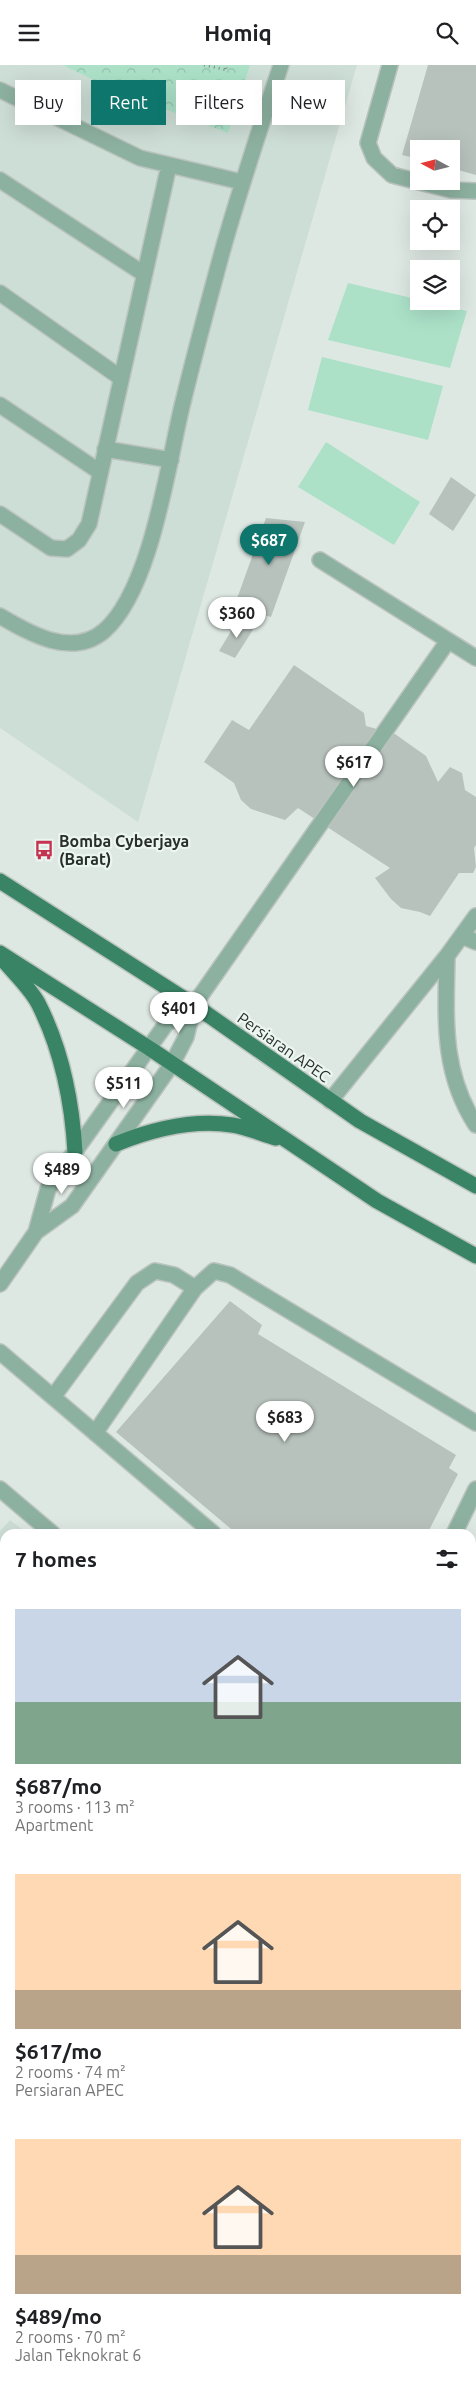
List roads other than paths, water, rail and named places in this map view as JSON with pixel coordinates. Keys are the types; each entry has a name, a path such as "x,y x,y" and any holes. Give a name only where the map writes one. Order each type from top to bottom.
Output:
{"main road":[{"name":"Persiaran APEC","path":"0,881 194,1005 330,1101 409,1150 476,1186"},
{"path":"0,955 149,1048 377,1201 476,1256"},
{"path":"0,955 38,1002 58,1050 73,1112 75,1152"},
{"path":"116,1143 148,1131 203,1123 233,1125 294,1144"}],"street":[{"path":"0,616 30,634 60,642 82,643 104,631 122,609 132,589 158,520 183,402 242,182 282,65"},
{"path":"390,65 368,143 374,158 392,175 451,190 476,191"},
{"path":"0,90 105,143 140,158 242,182"},
{"path":"0,514 52,548 67,549 79,540 89,524 169,165"},
{"path":"0,180 144,274"},
{"path":"0,293 121,378"},
{"path":"0,405 100,472"},
{"path":"105,449 170,460"},
{"path":"320,560 476,658"},
{"path":"0,1283 36,1232 72,1206 172,1064 186,1037 194,1005 448,641"},
{"path":"330,1101 447,956 476,916"},
{"path":"462,936 476,942"},
{"path":"447,956 448,1054 458,1093 476,1125"},
{"path":"36,1232 48,1189 166,1024 194,1005"},
{"path":"53,1397 137,1283 155,1271 174,1275 195,1288"},
{"path":"95,1433 195,1288 214,1271 230,1275 476,1423"},
{"path":"0,1352 208,1529"},
{"path":"456,1529 476,1489"},
{"path":"2,1495 46,1529"}],"place":[{"name":"Bomba Cyberjaya (Barat)","path":"44,850"}]}
